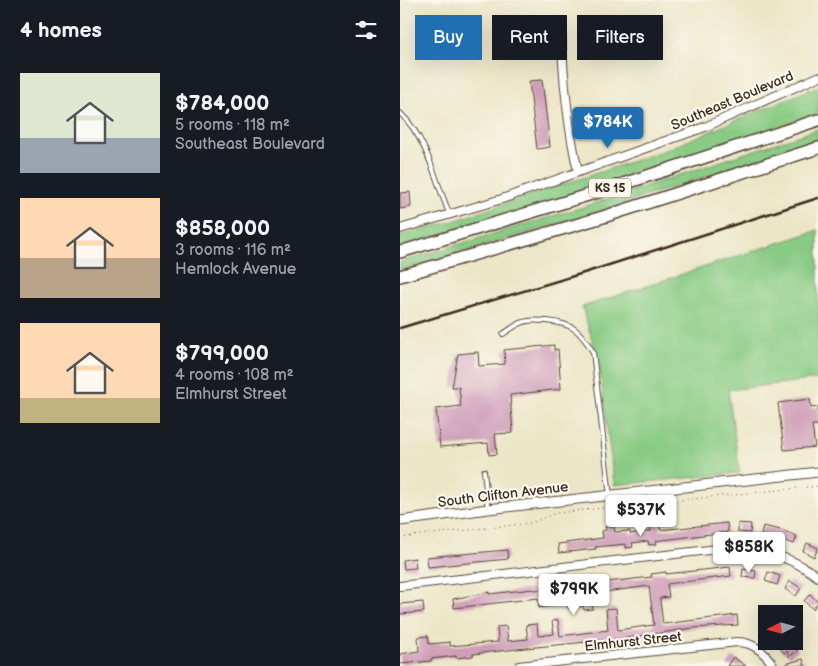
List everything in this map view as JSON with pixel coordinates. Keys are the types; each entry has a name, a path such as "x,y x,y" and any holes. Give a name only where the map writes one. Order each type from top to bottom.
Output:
{"main road":[{"name":"KS 15","path":"400,252 608,189 818,120"},
{"name":"KS 15","path":"400,276 603,217 818,148"}],"street":[{"path":"563,60 570,136 578,171"},
{"name":"Southeast Boulevard","path":"400,230 502,198 705,127 818,76"},
{"name":"South Clifton Avenue","path":"400,521 488,509 818,472"},
{"path":"400,586 726,548 755,549 776,554 796,563 818,577"},
{"name":"Elmhurst Street","path":"519,666 737,642 749,644 760,650 774,666"}],"lane":[{"path":"400,113 419,136 450,215"},
{"path":"503,334 526,321 557,322 565,323 576,329 587,342 593,352 610,496"},
{"path":"484,471 488,509"}],"path":[{"path":"400,538 413,537 420,534 531,523 556,513 818,486"}],"green space":[{"path":"818,86 818,114 553,201 400,247 400,236 450,222 663,151"},
{"path":"818,129 818,140 601,211 400,271 400,262 586,206"},
{"path":"818,230 818,379 728,390 740,473 614,485 599,362 582,307"}],"building":[{"path":"542,80 550,147 537,149 529,81"},
{"path":"410,192 411,207 400,209 400,193"},
{"path":"554,345 554,350 558,349 561,389 510,395 513,433 495,434 497,454 489,455 488,443 440,447 436,409 461,406 459,387 452,387 458,354 478,352 479,366 505,364 504,350"},
{"path":"810,399 811,408 818,407 818,425 812,425 815,447 784,450 778,403"},
{"path":"727,523 728,532 662,540 656,541 657,544 649,545 648,541 632,543 633,547 626,548 626,544 559,553 558,544 603,538 602,531 606,530 605,527 614,526 615,532 630,531 630,534 651,531 650,526 660,525 660,530"},
{"path":"738,523 751,524 750,533 738,532"},
{"path":"763,526 797,536 794,544 761,535"},
{"path":"807,543 818,548 814,557 803,551"},
{"path":"507,550 508,559 428,567 427,557"},
{"path":"415,558 416,568 404,569 403,560"},
{"path":"730,567 731,576 667,584 669,597 660,598 663,624 737,615 738,625 693,628 627,638 473,654 473,656 456,658 456,656 400,664 400,654 419,651 418,637 428,636 429,644 450,642 450,646 498,642 497,627 506,626 508,641 528,639 526,625 537,624 538,636 554,634 552,621 558,620 560,636 608,630 606,609 616,608 618,630 654,625 649,586 591,594 593,609 584,610 583,606 568,608 567,603 539,608 538,598 454,608 453,599 489,592 489,594 534,590 652,577 651,574 666,572 666,574"},
{"path":"743,569 756,571 755,578 742,577"},
{"path":"768,572 780,576 777,585 765,581"},
{"path":"790,581 801,588 796,596 785,589"},
{"path":"810,594 818,602 813,609 804,601"},
{"path":"423,602 424,612 400,614 400,604"},
{"path":"782,650 798,650 789,657 787,651 784,653"},
{"path":"733,657 746,666 727,666"},
{"path":"803,659 805,666 785,666 785,664"}],"railway":[{"path":"400,328 587,272 818,198"}]}
